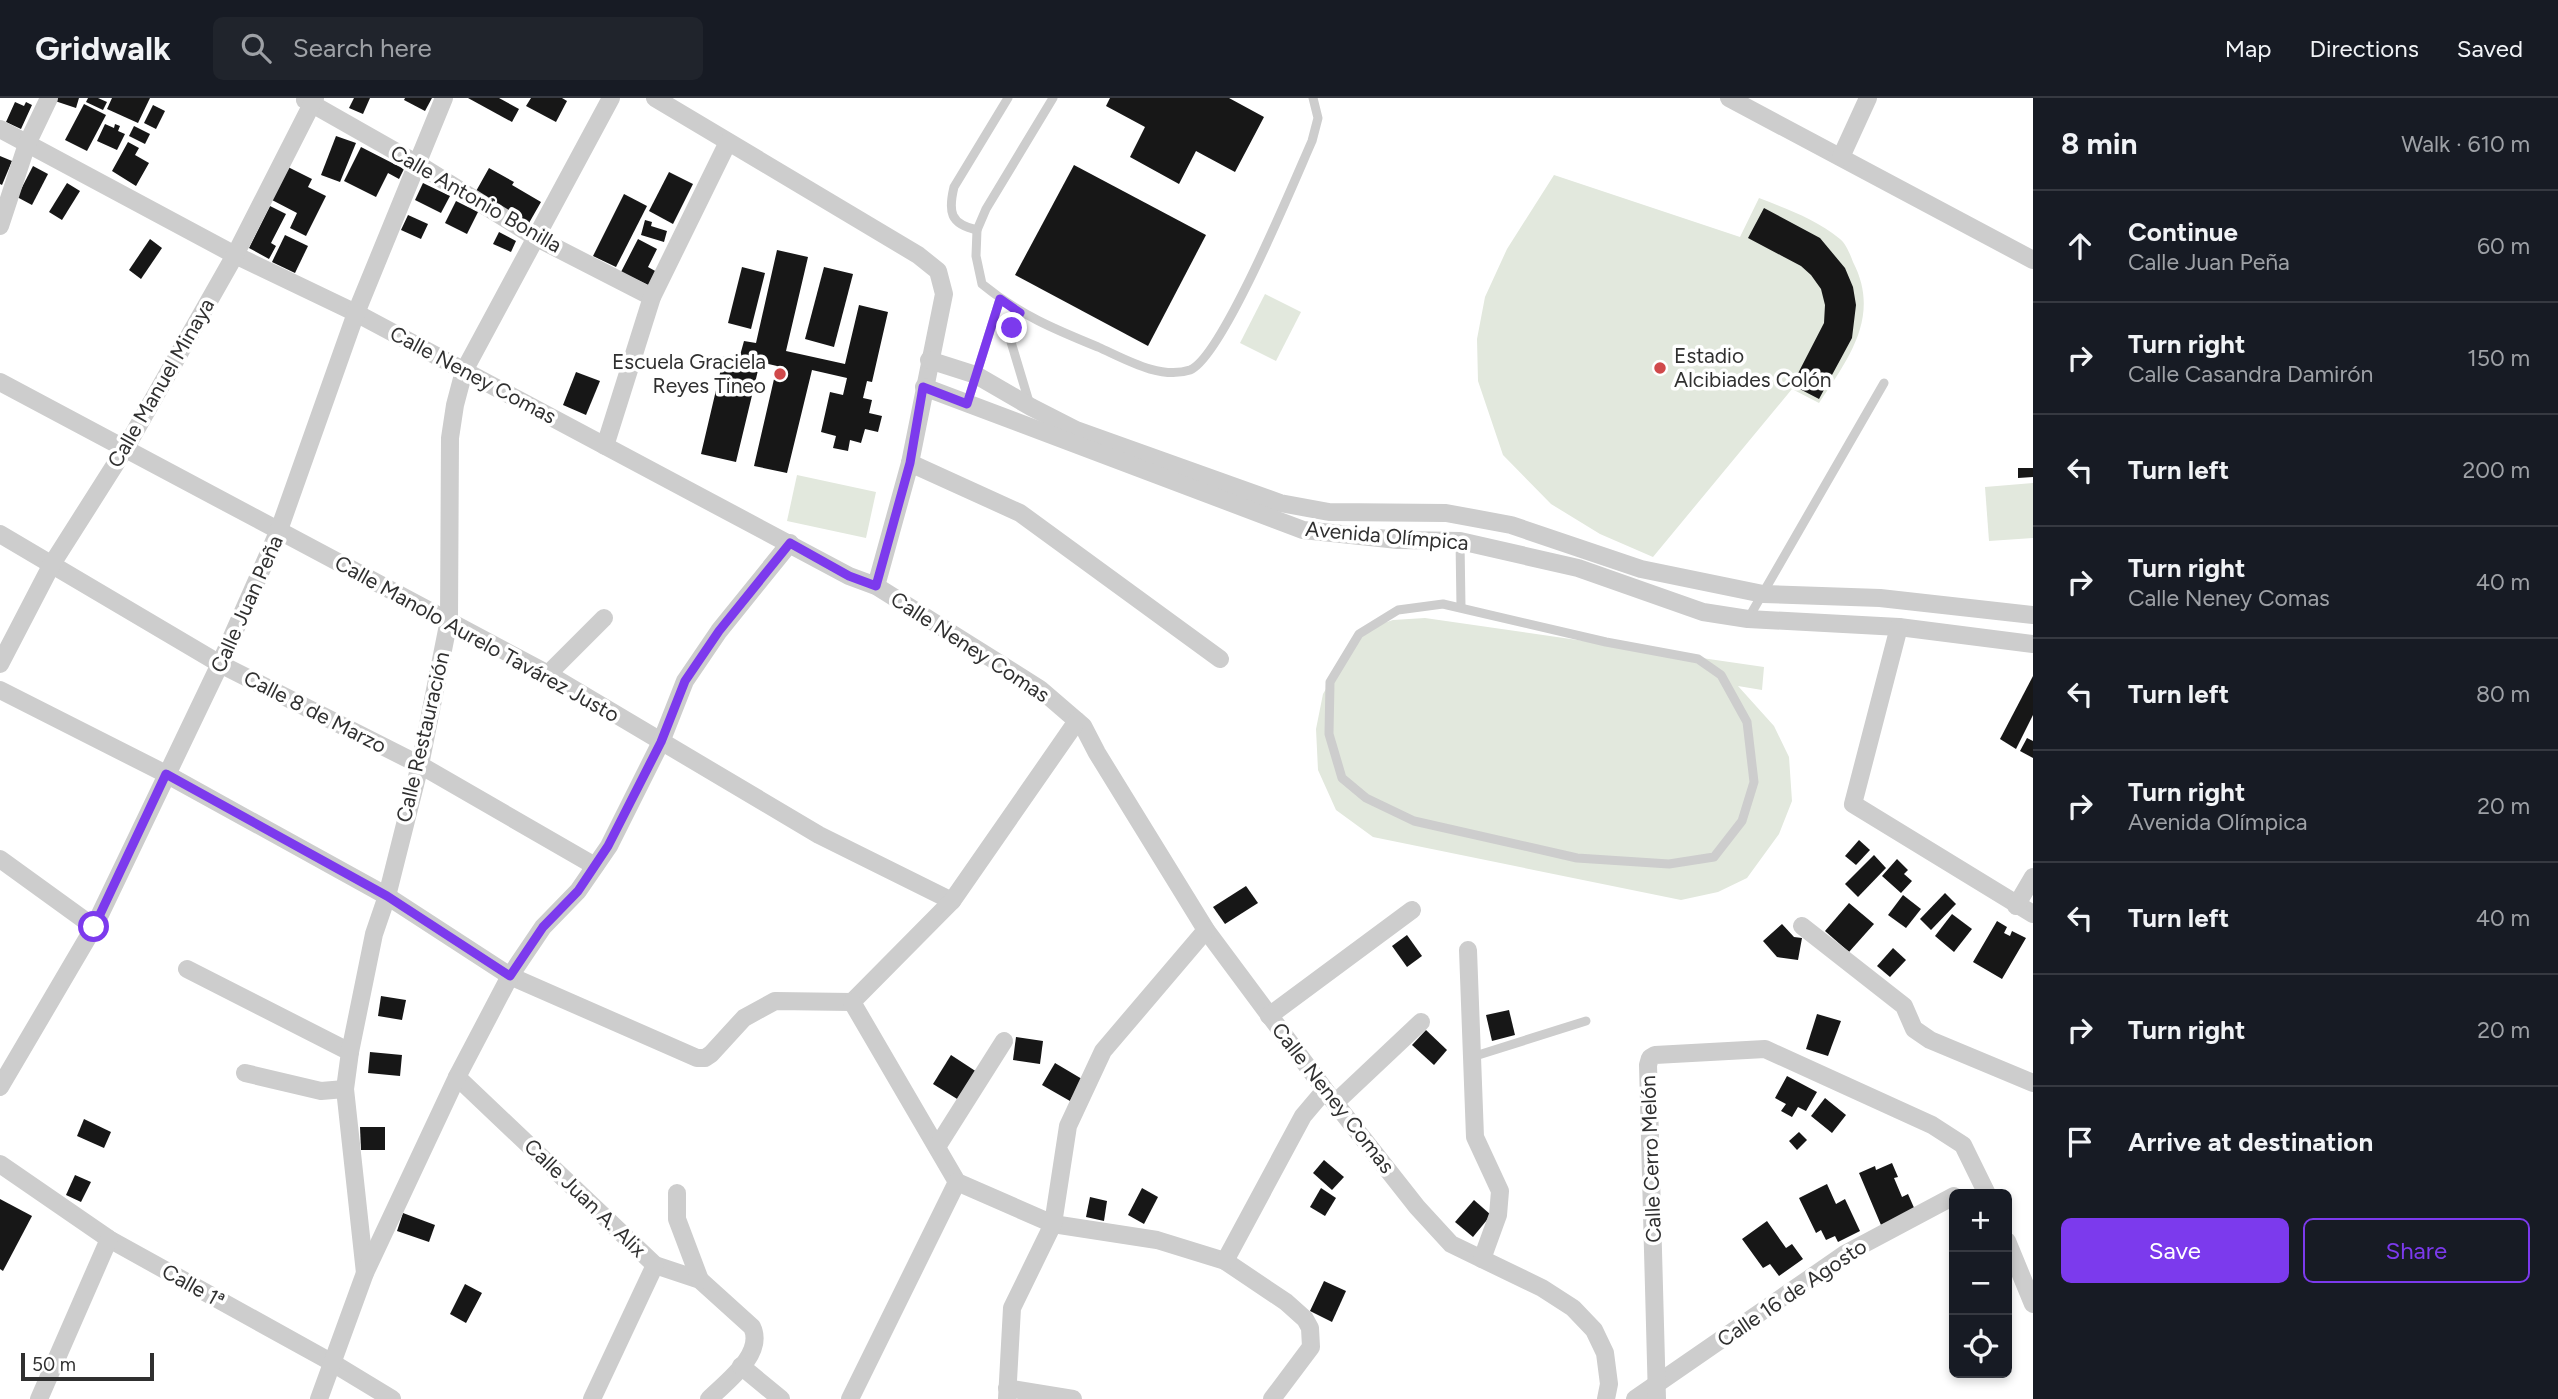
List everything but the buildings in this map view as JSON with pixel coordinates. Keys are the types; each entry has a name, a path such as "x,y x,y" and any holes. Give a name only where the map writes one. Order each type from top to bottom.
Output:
{"street":[{"path":"0,226 27,144 49,98"},
{"name":"Calle Juan Peña","path":"0,1087 94,927 220,664 279,530 356,313 444,98"},
{"name":"Calle Restauración","path":"319,1399 365,1273 345,1089 374,934 387,896 420,765 449,620 450,438 455,405 464,371 611,98"},
{"path":"655,98 918,255 938,271 944,294 923,387 910,463 876,586"},
{"path":"1729,98 2033,260"},
{"path":"1841,158 1868,98"},
{"name":"Calle Antonio Bonilla","path":"310,100 535,237 652,297"},
{"name":"Calle Manuel Minaya","path":"0,664 52,564 125,449 235,255 310,100"},
{"name":"Calle Neney Comas","path":"0,130 235,255 356,313 849,576 876,586 1040,689 1083,726 1206,930 1330,1097 1417,1208 1451,1244 1542,1288 1573,1308 1594,1330 1605,1353 1609,1384 1606,1399"},
{"path":"606,446 652,297 728,142"},
{"path":"929,360 976,375 1076,430 1280,503 1329,512 1446,513 1511,525 1641,569 1763,594 1880,598 2033,615"},
{"name":"Calle Manolo Aurelo Tavárez Justo","path":"0,382 449,620 548,674 819,835 952,901"},
{"name":"Avenida Olímpica","path":"923,387 1303,530 1398,540 1460,541 1578,568 1703,612 1748,620 1899,627 2033,644"},
{"path":"910,463 1020,513 1220,659"},
{"name":"Calle 8 de Marzo","path":"0,534 220,664 420,765 595,866"},
{"path":"365,1273 457,1077 510,976 543,927 578,891 608,846 661,742 685,681 719,631 790,543"},
{"path":"548,674 604,618"},
{"path":"1899,627 1853,804 2033,914"},
{"path":"0,690 166,774 387,896 510,976 697,1058 705,1058 711,1054 744,1018 775,1001 852,1002 952,901 1077,721"},
{"path":"0,859 94,927"},
{"path":"2016,906 2033,877"},
{"path":"1269,1016 1412,910"},
{"path":"1802,926 1904,1006 1914,1029 1930,1040 2033,1083"},
{"path":"1073,1399 1007,1393 1012,1308 1053,1224 1068,1126 1103,1051 1206,930"},
{"path":"1468,950 1475,1137 1500,1191 1498,1215 1482,1259"},
{"path":"187,969 350,1052"},
{"path":"852,1002 957,1182 1053,1224 1157,1240 1225,1261 1286,1302 1305,1319 1310,1328 1311,1347 1272,1399"},
{"path":"1225,1261 1303,1116 1421,1022"},
{"path":"937,1147 1004,1041"},
{"name":"Calle Cerro Melón","path":"1657,1392 1648,1065 1650,1058 1655,1055 1765,1049 1933,1125 1964,1145 1984,1188"},
{"path":"245,1073 321,1091 345,1089"},
{"name":"Calle Juan A. Alix","path":"457,1077 655,1265 700,1279 752,1327 755,1332 753,1350 741,1366"},
{"name":"Calle 1ª","path":"0,1164 109,1239 331,1362 392,1399"},
{"path":"850,1399 957,1182"},
{"path":"677,1193 677,1219 700,1279"},
{"name":"Calle 16 de Agosto","path":"1635,1399 1657,1392 1845,1254 1949,1199"},
{"path":"39,1399 109,1239"},
{"path":"2012,1252 2033,1304"},
{"path":"592,1399 655,1265"},
{"path":"709,1399 741,1366 781,1399"}],"lane":[{"path":"977,230 957,223 951,213 954,187 1008,98"},
{"path":"1053,98 986,209 977,230 976,256 982,284 1020,313 1139,364 1171,373 1192,369 1206,356 1259,262 1312,141 1318,118 1312,98"},
{"path":"967,404 1000,299"},
{"path":"1020,313 1012,328 1011,342 1038,430"},
{"path":"1748,620 1884,383"},
{"path":"1460,541 1461,607"},
{"path":"1443,604 1461,607 1606,642 1698,659 1721,675 1747,722 1754,782 1742,821 1714,857 1669,864 1577,858 1414,821 1366,798 1342,778 1329,734 1329,682 1359,634 1398,610 1443,604"},
{"path":"1472,1057 1586,1021"}],"shaded area":[{"name":"Estadio Alcibiades Colón","path":"1554,175 1740,237 1759,198 1811,220 1840,239 1848,249 1861,282 1864,300 1858,336 1841,370 1819,403 1792,389 1653,557 1600,534 1551,504 1503,455 1478,381 1477,339 1485,297 1507,249"},
{"path":"1265,294 1301,312 1276,361 1240,343"},
{"path":"797,475 876,492 866,538 787,521"},
{"path":"2033,483 2033,538 1989,541 1985,487"},
{"path":"1425,618 1764,667 1762,690 1738,686 1774,726 1789,757 1792,801 1779,834 1747,878 1718,892 1681,900 1373,837 1336,810 1318,770 1316,729 1323,694 1365,629 1393,620"}],"place":[{"name":"Estadio Alcibiades Colón","path":"1660,368"},
{"name":"Escuela Graciela Reyes Tineo","path":"780,374"}],"route":[{"path":"94,927 166,774 387,896 510,976 543,927 578,891 608,846 661,742 685,681 719,631 790,543 849,576 876,586 910,463 923,387 967,404 1000,299 1020,313 1012,328"}]}
